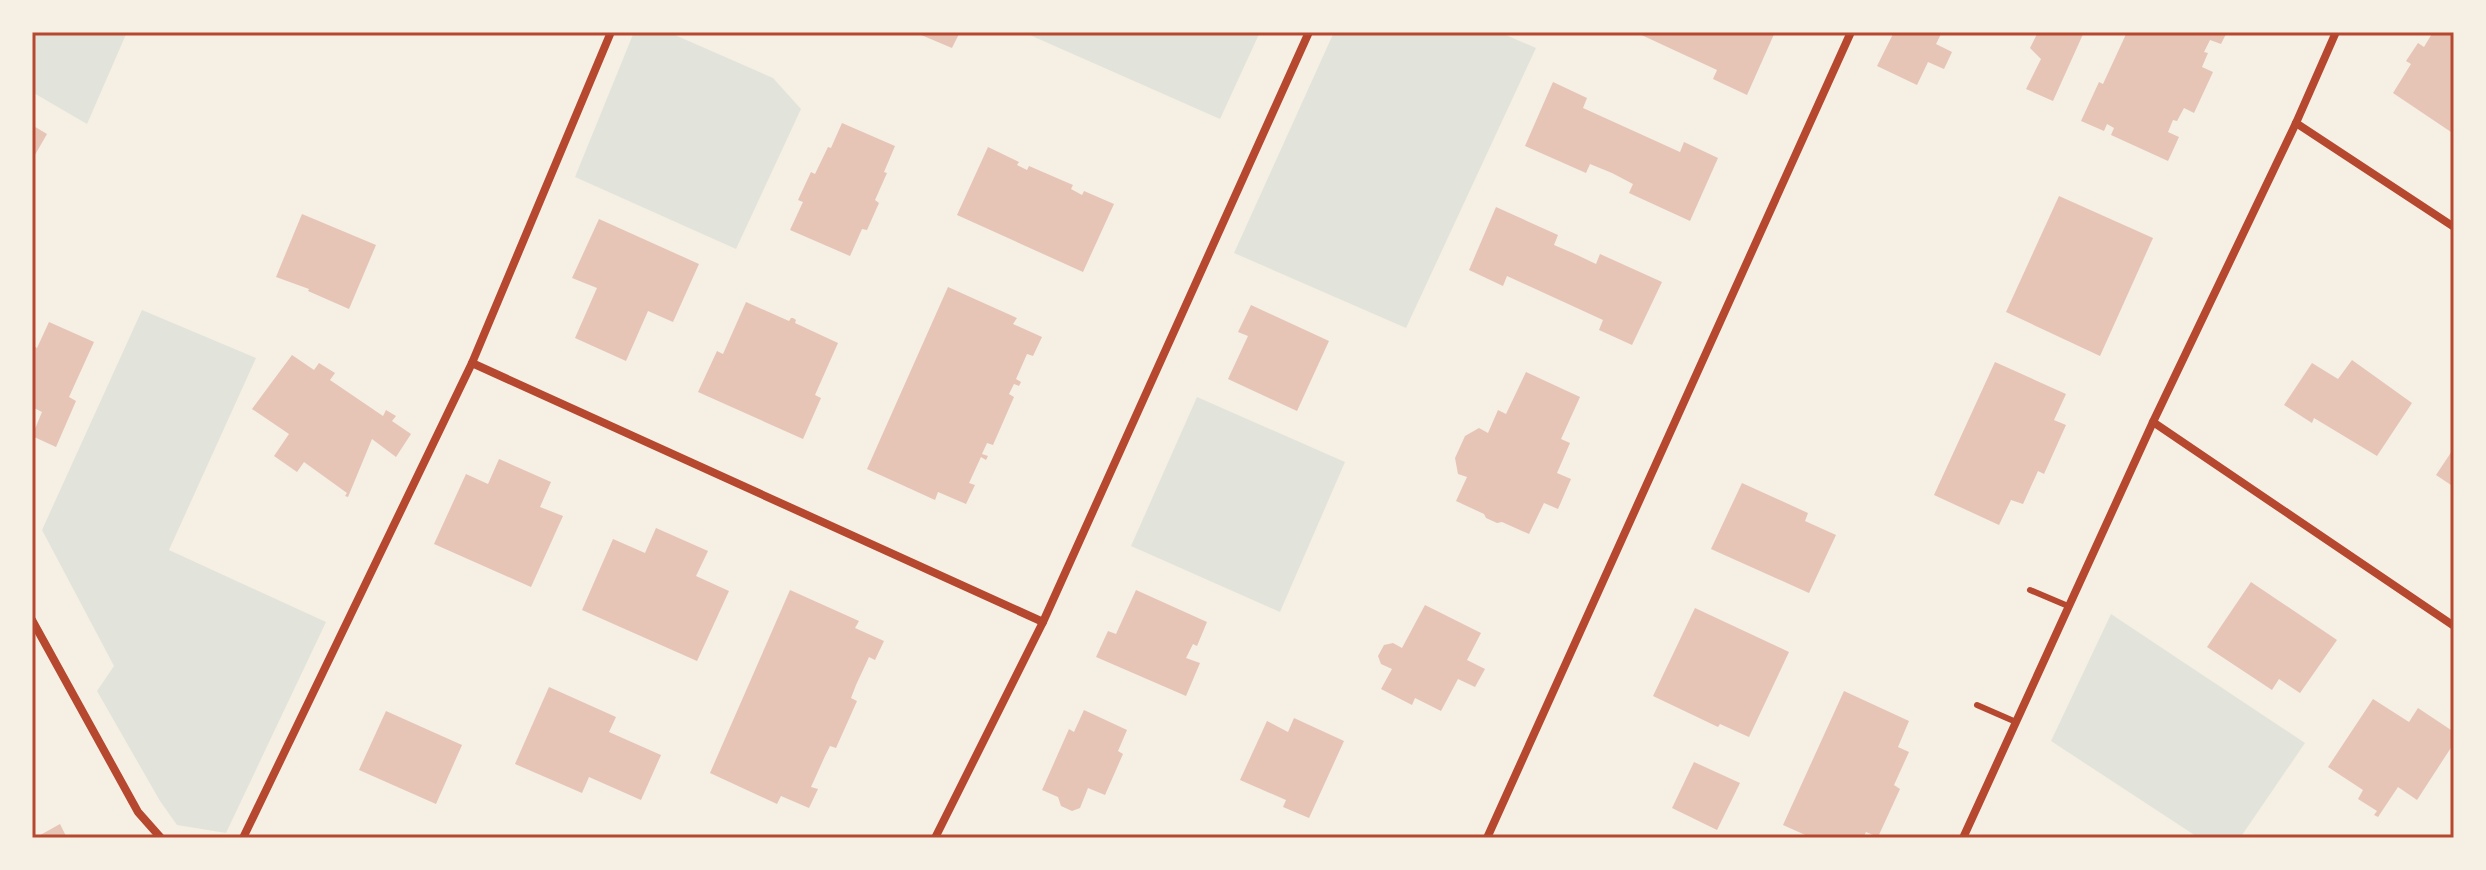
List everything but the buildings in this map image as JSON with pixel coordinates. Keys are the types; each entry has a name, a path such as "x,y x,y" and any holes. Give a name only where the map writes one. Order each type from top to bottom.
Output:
{"street":[{"path":"243,838 472,363 611,32"},
{"path":"935,838 1043,622 1309,32"},
{"path":"1487,838 1851,32"},
{"path":"1963,838 2336,32"},
{"path":"2296,123 2454,227"},
{"path":"472,363 1043,622"},
{"path":"2153,422 2454,626"},
{"path":"32,620 138,812 161,838"}],"lane":[{"path":"2030,590 2068,606"},
{"path":"1977,705 2016,722"}],"shaded area":[{"path":"32,32 127,32 87,124 32,92"},
{"path":"634,32 668,32 773,78 801,109 736,249 575,177"},
{"path":"1023,32 1260,32 1220,119"},
{"path":"1334,32 1499,32 1536,48 1406,328 1234,253"},
{"path":"142,310 256,358 169,550 326,622 226,833 177,825 160,801 97,691 114,666 42,530"},
{"path":"1197,397 1345,462 1280,612 1131,546"},
{"path":"2111,614 2305,743 2240,838 2199,838 2051,741"}]}
